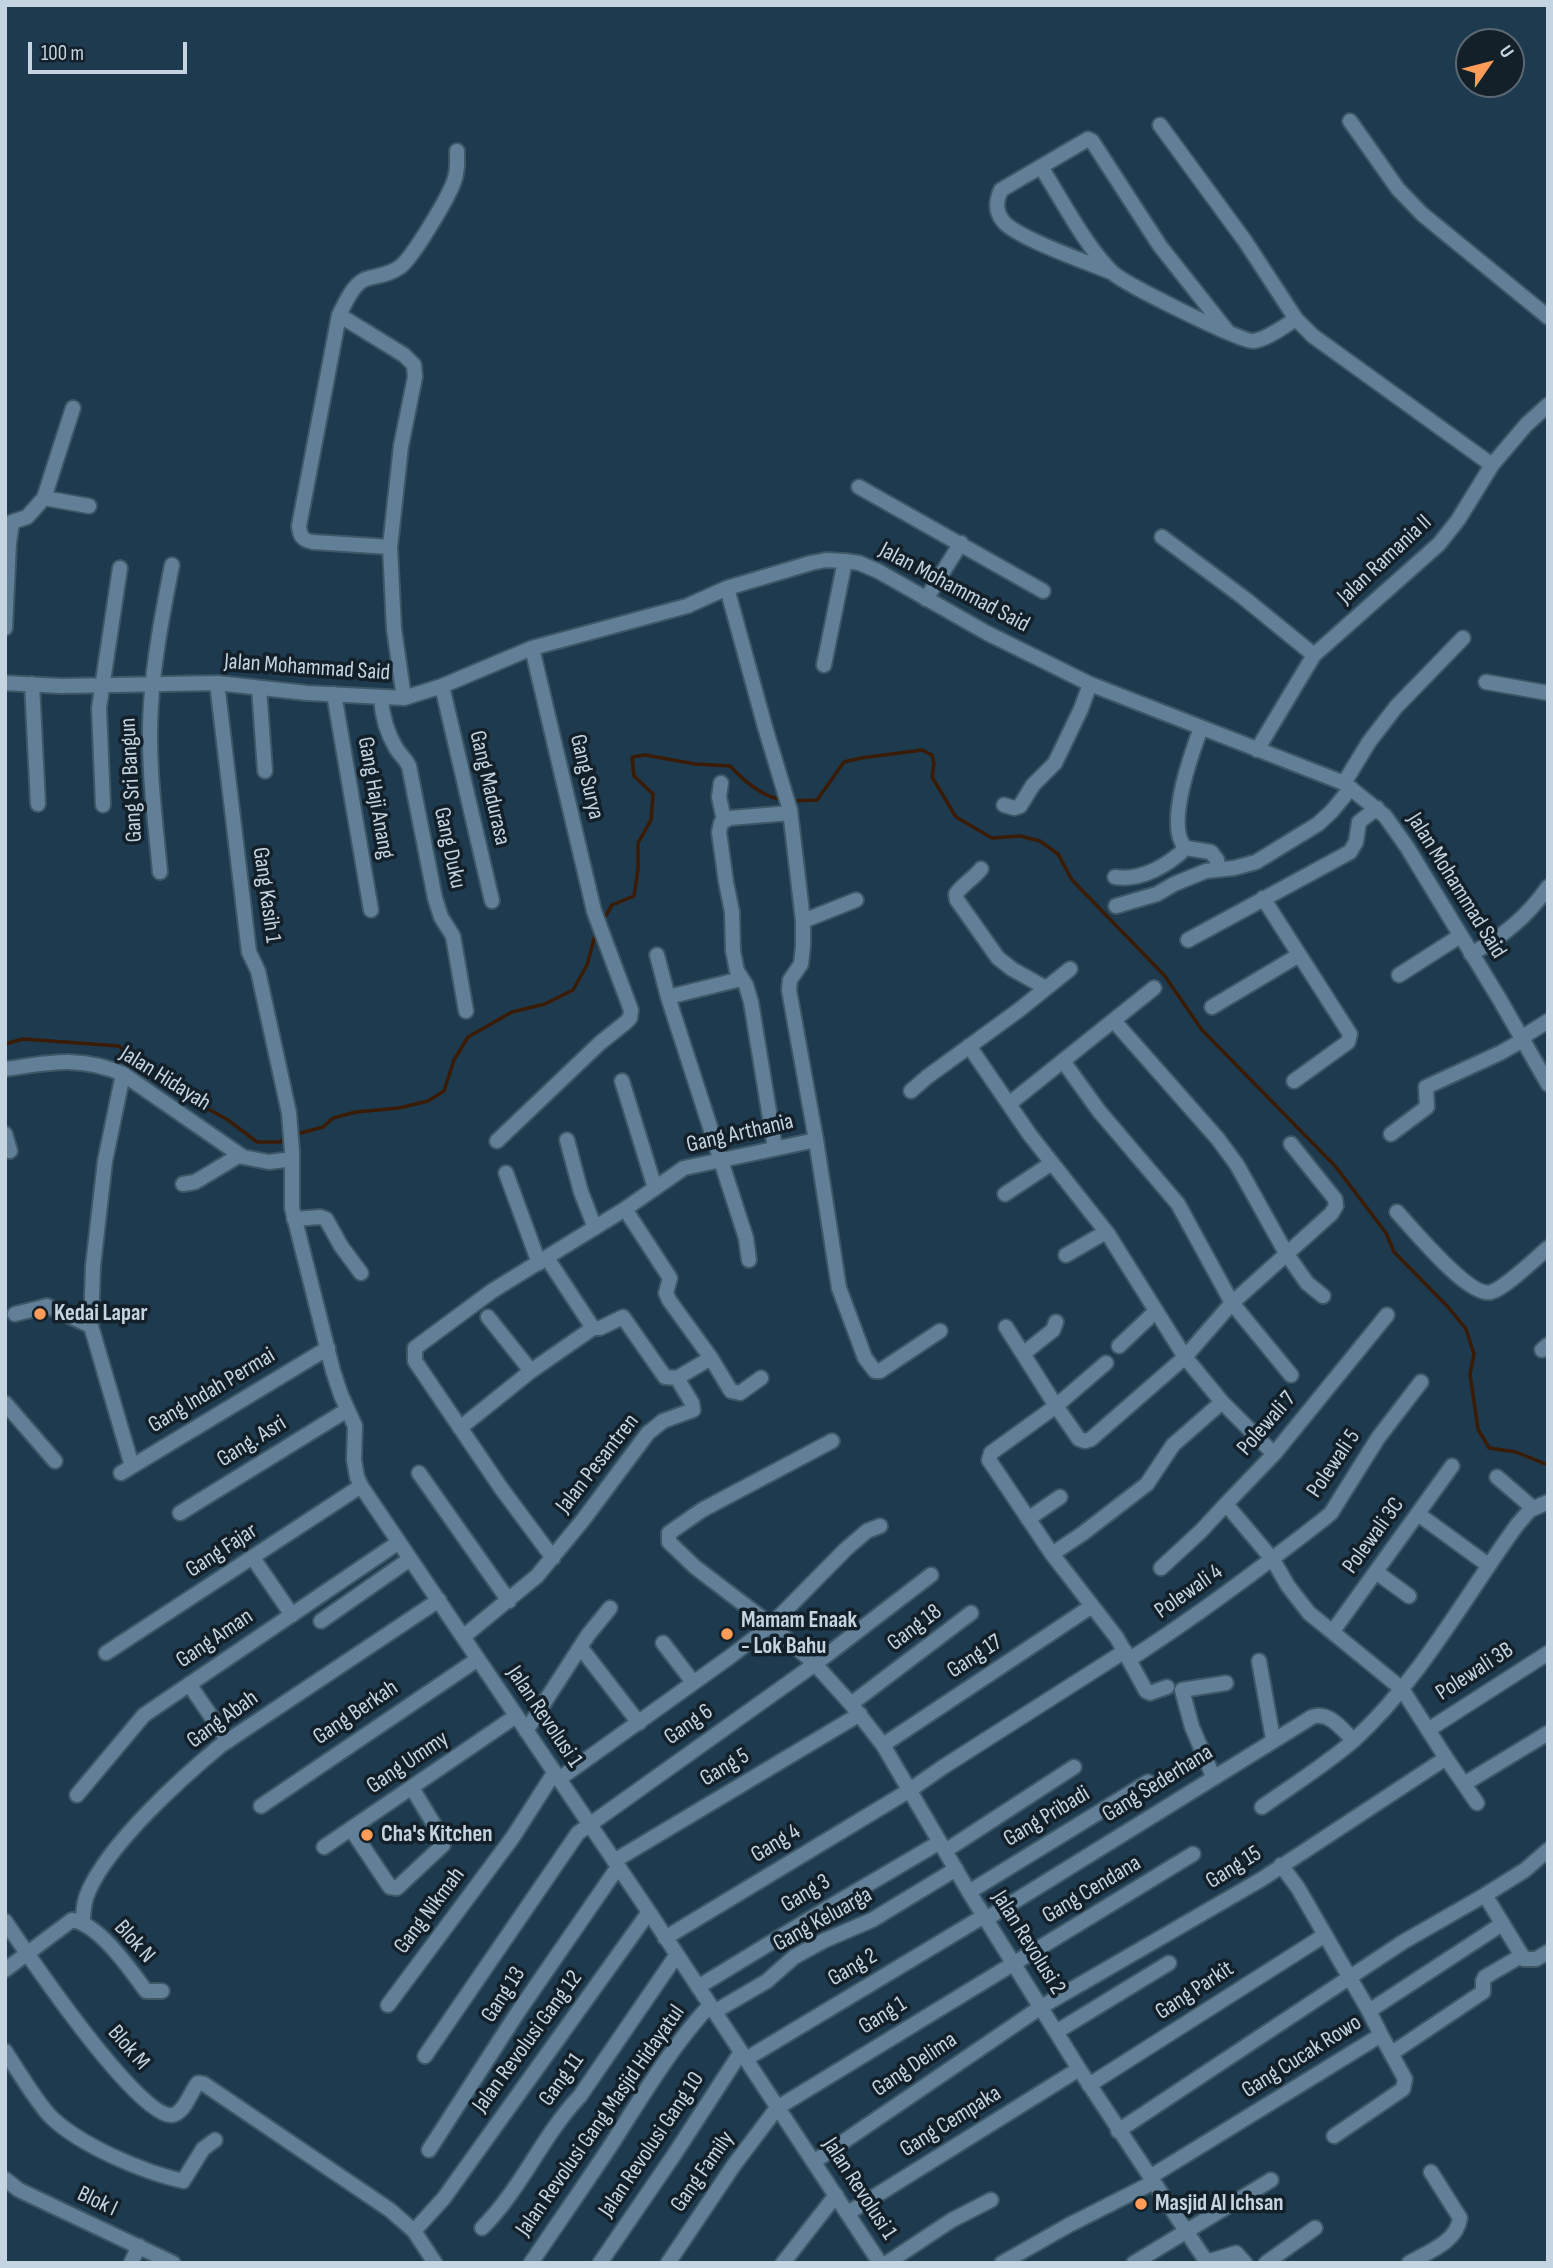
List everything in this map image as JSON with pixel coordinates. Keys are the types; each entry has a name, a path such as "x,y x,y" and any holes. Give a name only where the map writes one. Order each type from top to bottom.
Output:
{"street":[{"path":"1350,121 1398,189 1422,214 1548,317"},
{"path":"1160,125 1296,318 1313,336 1492,465"},
{"path":"1228,332 1160,246 1092,141 1088,139 1001,190 997,208 1007,226 1113,273 1171,306 1228,332 1253,341 1296,318"},
{"path":"390,547 304,540 299,526 339,315 360,282 385,275 406,261 451,189 456,173 457,151"},
{"path":"1041,167 1094,249 1113,273"},
{"path":"339,315 404,355 414,365 415,377 401,446 390,547 394,629 404,698"},
{"name":"Jalan Ramania II","path":"1257,750 1314,655 1439,544 1458,520 1492,465 1526,425 1548,405"},
{"path":"5,628 12,522 27,517 44,498 73,408"},
{"path":"859,487 1043,591"},
{"path":"44,498 89,506"},
{"path":"1162,537 1314,655"},
{"path":"926,600 961,544"},
{"name":"Jalan Mohammad Said","path":"5,684 217,683 404,698 442,686 532,648 687,606 727,588 811,563 826,560 859,563 878,571 987,634 1090,684 1347,786 1381,812 1407,847 1548,1084"},
{"path":"824,665 845,561"},
{"name":"Gang Sri Bangun","path":"160,872 151,742 152,685 172,565"},
{"path":"103,805 99,708 120,568"},
{"name":"Gang Arthania","path":"553,1558 501,1488 415,1361 415,1348 492,1291 625,1209 684,1168 816,1140 789,990 790,980 803,956 803,921 790,811 727,588"},
{"path":"1116,906 1140,900 1191,877 1256,862 1318,824 1332,811 1369,741 1396,707 1463,638"},
{"name":"Gang Surya","path":"497,1142 600,1043 630,1018 631,1010 597,921 532,648"},
{"path":"1486,682 1548,693"},
{"name":"Gang Kasih 1","path":"217,683 249,952 258,971 289,1112 292,1155"},
{"path":"32,684 38,804"},
{"path":"1004,805 1014,808 1020,806 1032,785 1055,763 1090,684"},
{"name":"Gang Madurasa","path":"442,686 492,901"},
{"path":"259,688 265,771"},
{"name":"Gang Haji Anang","path":"334,694 370,910"},
{"name":"Gang Duku","path":"381,698 384,717 395,747 406,758 409,766 435,898 441,917 453,936 466,1011"},
{"path":"1201,728 1185,773 1179,809 1180,838 1186,848 1211,852 1217,860 1218,869"},
{"path":"722,783 719,797 724,820"},
{"path":"775,1148 751,1002 733,951 732,912 719,832 720,825 730,818 790,811"},
{"path":"1188,940 1350,852 1358,833 1381,812"},
{"path":"1115,877 1134,876 1159,868 1168,864 1186,848"},
{"path":"981,869 959,890 956,894 957,900 998,958 1046,988"},
{"path":"1471,954 1488,945 1519,921 1548,887"},
{"path":"1263,898 1348,1030 1350,1038 1294,1081"},
{"path":"803,921 856,900"},
{"path":"1399,975 1460,936"},
{"path":"657,955 668,997 746,1238 749,1260"},
{"path":"1212,1007 1299,955"},
{"path":"911,1091 1070,969"},
{"path":"668,997 741,979"},
{"path":"1009,1104 1154,988"},
{"path":"1114,1021 1219,1139 1286,1253 1307,1283 1324,1296"},
{"path":"1391,1134 1427,1107 1426,1087 1500,1053 1548,1021"},
{"path":"968,1046 1052,1163 1106,1232 1185,1357 1222,1402 1274,1454"},
{"name":"Jalan Hidayah","path":"5,1069 69,1060 106,1066 123,1074 248,1159 269,1162 292,1155"},
{"path":"1063,1061 1099,1111 1178,1205 1233,1303 1291,1375"},
{"path":"15,1314 47,1306 91,1326 93,1266 105,1161 123,1074"},
{"path":"622,1081 655,1188"},
{"path":"5,1134 10,1151"},
{"path":"567,1140 581,1192 595,1228"},
{"path":"816,1140 839,1288 865,1358 874,1371 880,1371 940,1331"},
{"path":"1006,1327 1056,1406 1079,1438 1087,1441 1185,1357 1233,1303 1331,1214 1336,1206 1331,1192 1291,1144"},
{"path":"183,1184 195,1182 240,1155"},
{"name":"Jalan Revolusi 1","path":"292,1155 290,1196 341,1395 355,1426 354,1460 362,1486 649,1912 880,2263"},
{"path":"1005,1194 1052,1163"},
{"path":"506,1173 543,1261 593,1328"},
{"path":"625,1209 670,1278 666,1293 669,1300 726,1383 740,1393 761,1378"},
{"path":"1397,1212 1468,1284 1482,1292 1496,1290 1548,1248"},
{"path":"295,1219 326,1219 341,1247 361,1273"},
{"path":"1066,1255 1106,1232"},
{"path":"1119,1346 1156,1311"},
{"name":"Polewali 7","path":"1161,1568 1201,1531 1274,1454 1387,1315"},
{"path":"460,1428 531,1371 593,1328 600,1328 622,1317 627,1320 665,1377 677,1378 711,1358"},
{"path":"488,1318 531,1371"},
{"path":"1023,1354 1053,1330 1056,1322"},
{"name":"Gang Indah Permai","path":"91,1326 127,1470 328,1348"},
{"path":"1106,1363 1056,1406 991,1453 989,1460 1052,1554 1127,1655 1146,1691 1167,1687"},
{"name":"Jalan Pesantren","path":"553,1558 648,1433 660,1422 693,1410 692,1403 677,1378"},
{"name":"Polewali 5","path":"1273,1560 1331,1513 1378,1438 1422,1382"},
{"path":"1052,1554 1147,1484 1173,1446 1222,1402"},
{"path":"5,1404 55,1461"},
{"name":"Gang. Asri","path":"180,1513 347,1409"},
{"name":"Jalan Revolusi 2","path":"832,1441 702,1510 669,1533 668,1542 815,1664 855,1709 883,1745 985,1918 1118,2131 1186,2232 1206,2260 1236,2253 1245,2263"},
{"name":"Polewali 3C","path":"1333,1631 1452,1466"},
{"path":"419,1473 509,1601"},
{"path":"1497,1477 1533,1508"},
{"name":"Gang Fajar","path":"106,1653 362,1486"},
{"path":"1028,1519 1060,1497"},
{"path":"1262,1807 1353,1740 1402,1689 1517,1525 1533,1508 1548,1502"},
{"path":"1226,1504 1273,1560 1298,1601 1309,1613 1402,1689 1477,1803"},
{"path":"1419,1514 1488,1566"},
{"path":"556,1776 639,1723 771,1625 846,1549 867,1531 880,1526"},
{"name":"Gang Aman","path":"77,1795 144,1715 399,1542"},
{"path":"253,1558 292,1615"},
{"path":"464,1637 509,1601 553,1558"},
{"path":"321,1621 410,1559"},
{"name":"Polewali 4","path":"910,1790 1127,1655 1168,1635 1273,1560"},
{"path":"1376,1572 1409,1597"},
{"name":"Gang 6","path":"588,1824 815,1664 931,1575"},
{"name":"Gang Abah","path":"77,1920 88,1891 104,1864 167,1794 201,1762 228,1741 439,1600"},
{"name":"Gang 17","path":"883,1745 1092,1606"},
{"path":"526,1731 610,1608"},
{"name":"Gang 18","path":"855,1709 971,1613"},
{"path":"585,1642 639,1723"},
{"path":"663,1643 693,1682"},
{"name":"Polewali 3B","path":"1428,1730 1548,1653"},
{"name":"Gang Berkah","path":"261,1807 478,1659"},
{"path":"1259,1661 1273,1739"},
{"path":"1213,1776 1192,1727 1182,1690 1226,1683"},
{"path":"190,1684 228,1741"},
{"name":"Gang 5","path":"616,1864 855,1709"},
{"name":"Gang Sederhana","path":"985,1918 1312,1717 1319,1714 1329,1718 1353,1740"},
{"name":"Gang Ummy","path":"324,1847 516,1716"},
{"path":"1464,1784 1548,1733"},
{"name":"Gang 15","path":"1041,2007 1239,1892 1446,1758"},
{"name":"Gang 3","path":"698,1987 825,1909 942,1847 1074,1767"},
{"name":"Gang Nikmah","path":"388,2005 556,1776"},
{"name":"Gang Pribadi","path":"969,1892 1148,1782"},
{"path":"351,1829 390,1887 397,1888 443,1845 441,1836 412,1788"},
{"name":"Gang 4","path":"664,1938 910,1790"},
{"name":"Gang 13","path":"425,2056 566,1848 588,1824"},
{"path":"1118,2131 1403,1942 1525,1870 1548,1850"},
{"name":"Gang Cendana","path":"1014,1963 1193,1854"},
{"name":"Gang 13","path":"429,2150 616,1864"},
{"name":"Gang Cucak Rowo","path":"1002,2263 1152,2180 1381,2035 1325,1935 1281,1865"},
{"name":"Gang Keluarga","path":"712,2008 767,1981 794,1957 872,1920 956,1869"},
{"path":"1485,1895 1524,1959 1532,1960 1548,1951"},
{"name":"Jalan Revolusi Gang 12","path":"414,2231 444,2198 649,1912"},
{"name":"Gang 2","path":"743,2056 985,1918"},
{"path":"5,1970 77,1920"},
{"name":"Blok N","path":"77,1920 105,1941 146,1991 162,1991"},
{"path":"5,1921 27,1954"},
{"path":"1369,2011 1502,1924"},
{"name":"Gang Parkit","path":"1089,2085 1325,1935"},
{"name":"Blok M","path":"27,1954 75,2022 155,2110 163,2115 174,2115 181,2111 198,2082 390,2210 414,2231"},
{"name":"Gang 11","path":"482,2228 502,2208 566,2111 580,2096 676,1956"},
{"path":"1392,2053 1483,1992 1485,1977 1521,1956"},
{"name":"Gang 1","path":"777,2108 1014,1963"},
{"path":"1056,2032 1169,1963"},
{"name":"Gang Delima","path":"815,2161 1041,2007"},
{"name":"Jalan Revolusi Gang Masjid Hidayatul","path":"531,2263 673,2050 692,2024 712,2008"},
{"path":"1334,2136 1403,2089 1405,2079 1381,2035"},
{"path":"5,2051 50,2116 76,2137 133,2164 164,2177 183,2181 202,2149 215,2140"},
{"name":"Jalan Revolusi Gang 10","path":"600,2263 743,2056"},
{"name":"Gang Cempaka","path":"848,2213 1079,2069"},
{"name":"Gang Family","path":"668,2263 734,2165 777,2108"},
{"path":"1409,2263 1443,2243 1459,2228 1460,2218 1431,2172"},
{"name":"Blok I","path":"5,2179 19,2190 173,2263"},
{"path":"1134,2263 1271,2180"},
{"path":"783,2263 836,2195"},
{"path":"887,2263 952,2220 991,2200"},
{"path":"1266,2263 1315,2228"},
{"path":"414,2231 435,2263"},
{"path":"131,2263 139,2246"}],"waterway":[{"path":"791,801 817,800 844,762 922,750 932,755 932,777 956,817 992,838 1020,836 1040,841 1058,854 1072,880 1164,975 1202,1030 1336,1167 1386,1233 1394,1252 1466,1329 1474,1354 1470,1374 1478,1429 1489,1448 1516,1452 1548,1465"},
{"path":"602,922 612,905 634,896 638,843 651,820 653,794 634,776 632,757 645,755 695,764 730,766 747,783 761,792 783,800"},
{"path":"293,1135 323,1127 333,1118 428,1101 444,1091 454,1060 468,1037 512,1012 545,1004 573,990 587,965 596,932"},
{"path":"5,1044 23,1039 119,1046 157,1076 228,1120 257,1142 280,1142 286,1137"}],"place":[{"name":"Kedai Lapar","path":"40,1314"},
{"name":"Mamam Enaak - Lok Bahu","path":"727,1634"},
{"name":"Cha's Kitchen","path":"367,1835"},
{"name":"Masjid Al Ichsan","path":"1141,2204"}]}
